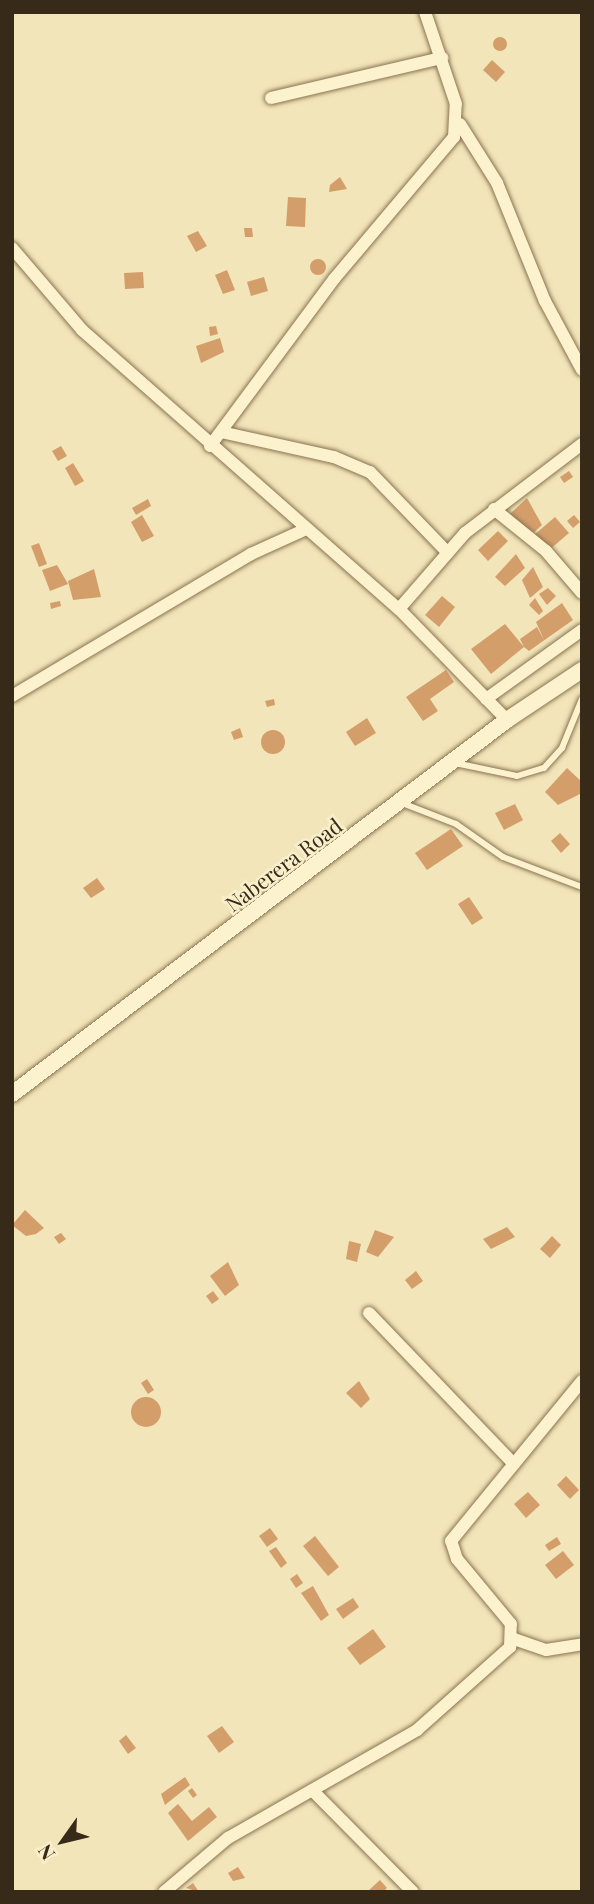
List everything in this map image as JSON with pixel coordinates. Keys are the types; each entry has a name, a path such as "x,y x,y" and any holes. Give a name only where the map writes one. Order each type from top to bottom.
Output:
{"street":[{"path":"425,12 442,58 460,124 497,183 545,302 582,370"},
{"path":"271,98 442,58"},
{"path":"210,446 334,279 442,154 460,124"},
{"path":"12,248 82,330 210,446 399,609 507,720"},
{"path":"221,432 334,457 370,472 449,553"},
{"path":"399,609 449,553 494,509 582,444"},
{"path":"494,509 546,551 582,593"},
{"path":"12,696 251,554 306,529"},
{"path":"486,699 582,630"},
{"name":"Naberera Road","path":"12,1094 507,720 582,670"},
{"path":"369,1312 514,1464"},
{"path":"514,1639 511,1624 457,1559 451,1541 582,1381"},
{"path":"514,1639 546,1650 582,1644"},
{"path":"164,1892 228,1838 313,1791 429,1721 514,1639"},
{"path":"313,1791 413,1892"}],"lane":[{"path":"453,763 517,776 544,768 562,748 582,699"},
{"path":"400,802 452,822 503,857 582,887"}],"building":[{"path":"500,37 505,39 505,49 500,51 495,49 493,44 495,39"},
{"path":"492,60 505,72 496,82 483,70"},
{"path":"340,177 347,189 329,192 330,185"},
{"path":"288,197 306,198 305,227 286,226"},
{"path":"244,228 252,228 253,237 245,237"},
{"path":"198,231 207,246 196,252 187,236"},
{"path":"318,259 326,267 318,275 310,267"},
{"path":"227,270 235,290 223,294 215,275"},
{"path":"143,272 144,288 125,289 124,273"},
{"path":"264,277 268,291 251,296 247,282"},
{"path":"216,326 218,334 210,336 209,327"},
{"path":"220,338 224,352 201,363 196,346"},
{"path":"61,446 67,456 58,461 52,451"},
{"path":"73,463 84,481 75,486 65,468"},
{"path":"569,471 573,477 564,483 560,477"},
{"path":"527,498 542,525 530,536 510,514"},
{"path":"148,499 151,506 136,515 132,508"},
{"path":"142,515 154,536 142,542 131,522"},
{"path":"574,515 580,522 573,528 567,521"},
{"path":"555,517 569,533 548,551 534,535"},
{"path":"498,531 508,541 488,561 478,550"},
{"path":"39,543 47,564 39,567 31,546"},
{"path":"516,554 525,568 505,586 495,577"},
{"path":"57,565 68,584 50,591 42,570"},
{"path":"533,567 543,587 530,598 522,580"},
{"path":"94,569 101,597 73,600 68,581"},
{"path":"548,588 556,596 547,605 539,594"},
{"path":"442,596 455,607 439,627 425,615"},
{"path":"535,598 543,611 539,615 529,605"},
{"path":"60,601 61,606 51,609 50,603"},
{"path":"562,603 573,620 529,651 520,639 537,627 544,640 536,622"},
{"path":"505,624 524,647 491,674 471,649"},
{"path":"446,670 454,682 430,699 438,711 423,721 406,697"},
{"path":"274,699 275,705 267,707 265,701"},
{"path":"367,718 376,733 355,746 346,732"},
{"path":"240,728 243,737 234,740 231,732"},
{"path":"273,730 282,733 285,742 282,751 273,754 264,751 261,742 264,733"},
{"path":"567,768 582,782 582,793 558,805 545,792"},
{"path":"515,804 523,820 504,830 495,813"},
{"path":"451,829 463,846 427,870 415,853"},
{"path":"560,833 570,844 561,853 551,841"},
{"path":"97,878 105,889 91,898 83,888"},
{"path":"469,897 483,918 472,925 458,904"},
{"path":"25,1210 44,1228 36,1234 26,1236 12,1225"},
{"path":"507,1227 515,1237 491,1249 483,1239"},
{"path":"375,1230 394,1237 378,1257 366,1252"},
{"path":"61,1233 66,1239 59,1244 54,1237"},
{"path":"552,1236 561,1245 550,1258 540,1249"},
{"path":"349,1241 361,1244 357,1262 346,1259"},
{"path":"228,1262 239,1285 225,1296 210,1276"},
{"path":"416,1271 423,1281 412,1289 405,1280"},
{"path":"213,1291 219,1299 212,1304 206,1296"},
{"path":"147,1379 154,1390 148,1394 141,1383"},
{"path":"359,1381 370,1399 361,1408 346,1393"},
{"path":"146,1397 157,1401 161,1412 157,1423 146,1427 135,1423 131,1412 135,1401"},
{"path":"566,1476 579,1490 570,1499 557,1485"},
{"path":"528,1492 540,1505 526,1518 514,1504"},
{"path":"270,1528 278,1539 267,1547 259,1536"},
{"path":"315,1536 339,1567 328,1576 303,1546"},
{"path":"557,1537 561,1544 549,1551 545,1545"},
{"path":"276,1547 287,1563 281,1568 269,1551"},
{"path":"563,1551 574,1565 556,1579 545,1565"},
{"path":"297,1574 303,1583 296,1588 290,1579"},
{"path":"313,1586 329,1615 321,1621 301,1593"},
{"path":"353,1598 359,1607 343,1619 336,1609"},
{"path":"373,1629 386,1647 360,1665 347,1648"},
{"path":"222,1726 234,1742 219,1753 207,1736"},
{"path":"126,1735 136,1748 128,1754 119,1741"},
{"path":"185,1777 190,1785 165,1805 161,1794"},
{"path":"192,1788 197,1795 193,1798 188,1791"},
{"path":"178,1804 192,1821 209,1807 217,1817 188,1841 168,1813"},
{"path":"238,1867 245,1878 233,1881 228,1873"},
{"path":"380,1880 387,1888 383,1892 367,1892"},
{"path":"193,1883 199,1892 186,1888"}]}
